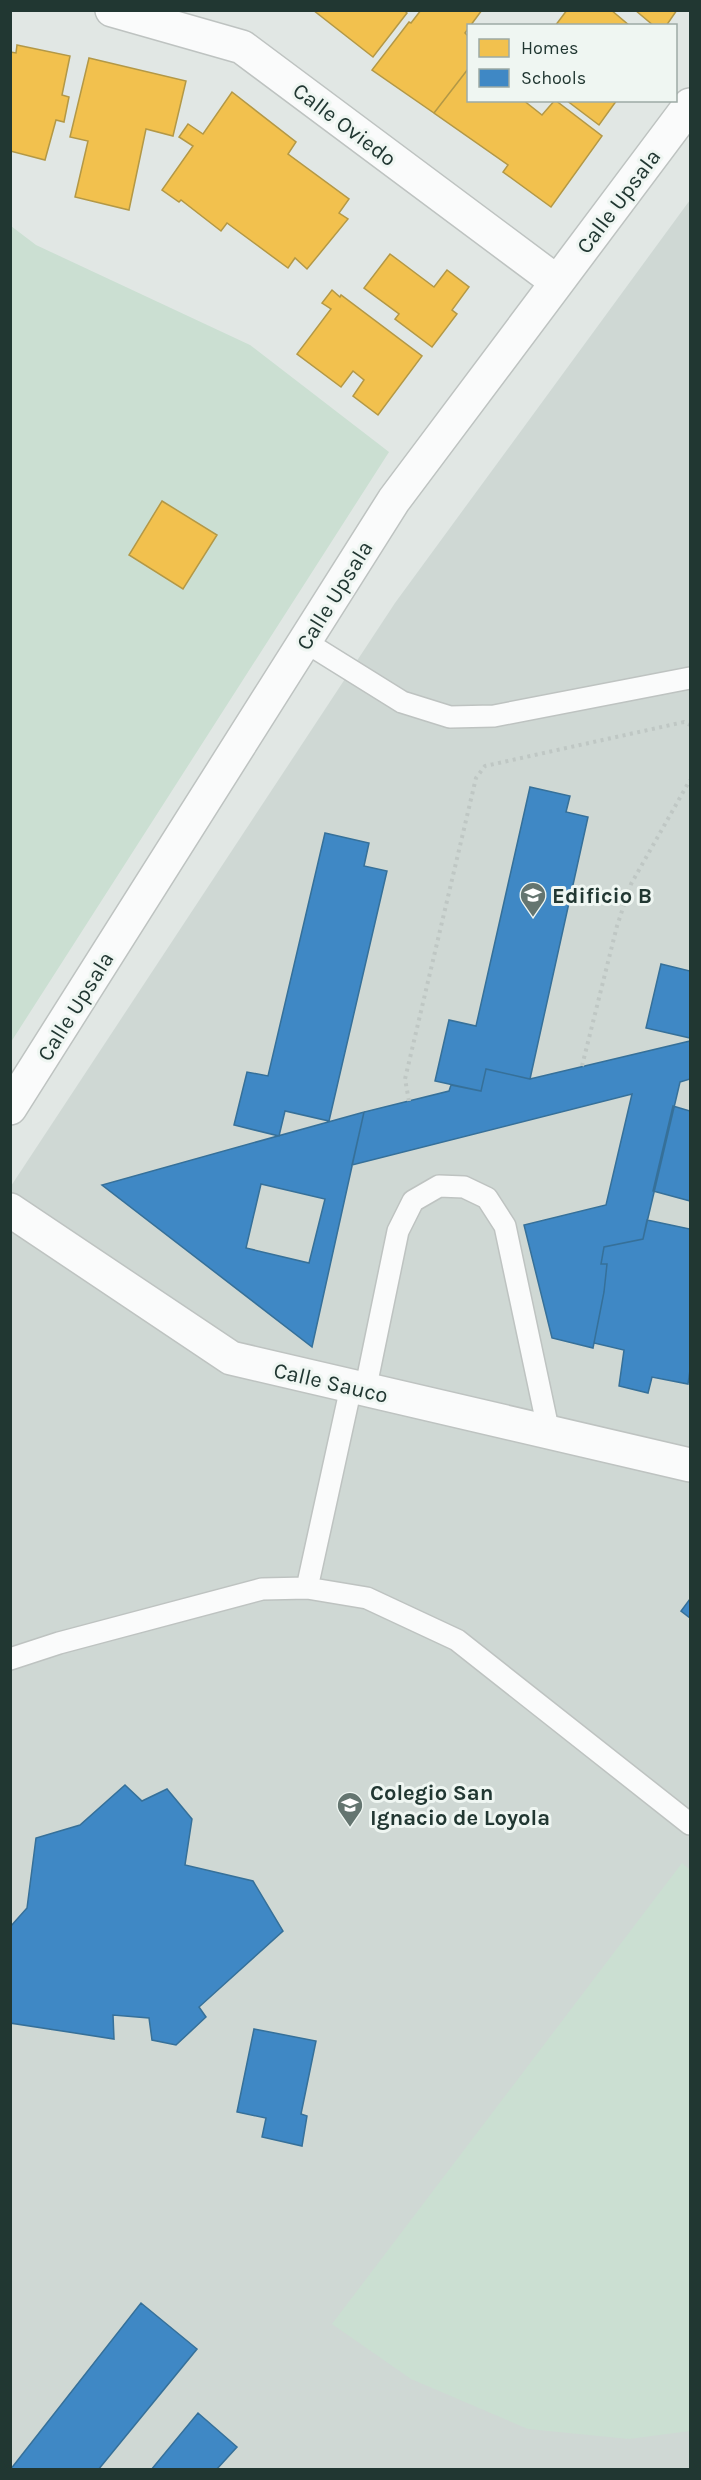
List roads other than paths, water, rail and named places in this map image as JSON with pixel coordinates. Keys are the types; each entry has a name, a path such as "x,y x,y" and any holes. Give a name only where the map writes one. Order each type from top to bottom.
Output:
{"street":[{"name":"Calle Oviedo","path":"112,10 242,47 556,282"},
{"name":"Calle Upsala","path":"10,1108 394,500 690,105"},
{"name":"Calle Sauco","path":"10,1210 231,1358 690,1465"}],"lane":[{"path":"304,641 402,702 450,717 494,716 690,678"},
{"path":"307,1588 398,1231 413,1201 439,1186 464,1187 487,1198 505,1226 549,1433"},
{"path":"10,1659 58,1642 262,1589 307,1588 367,1598 457,1640 690,1824"}],"place":[{"name":"Edificio B","path":"533,918"},
{"name":"Colegio San Ignacio de Loyola","path":"350,1828"}]}
